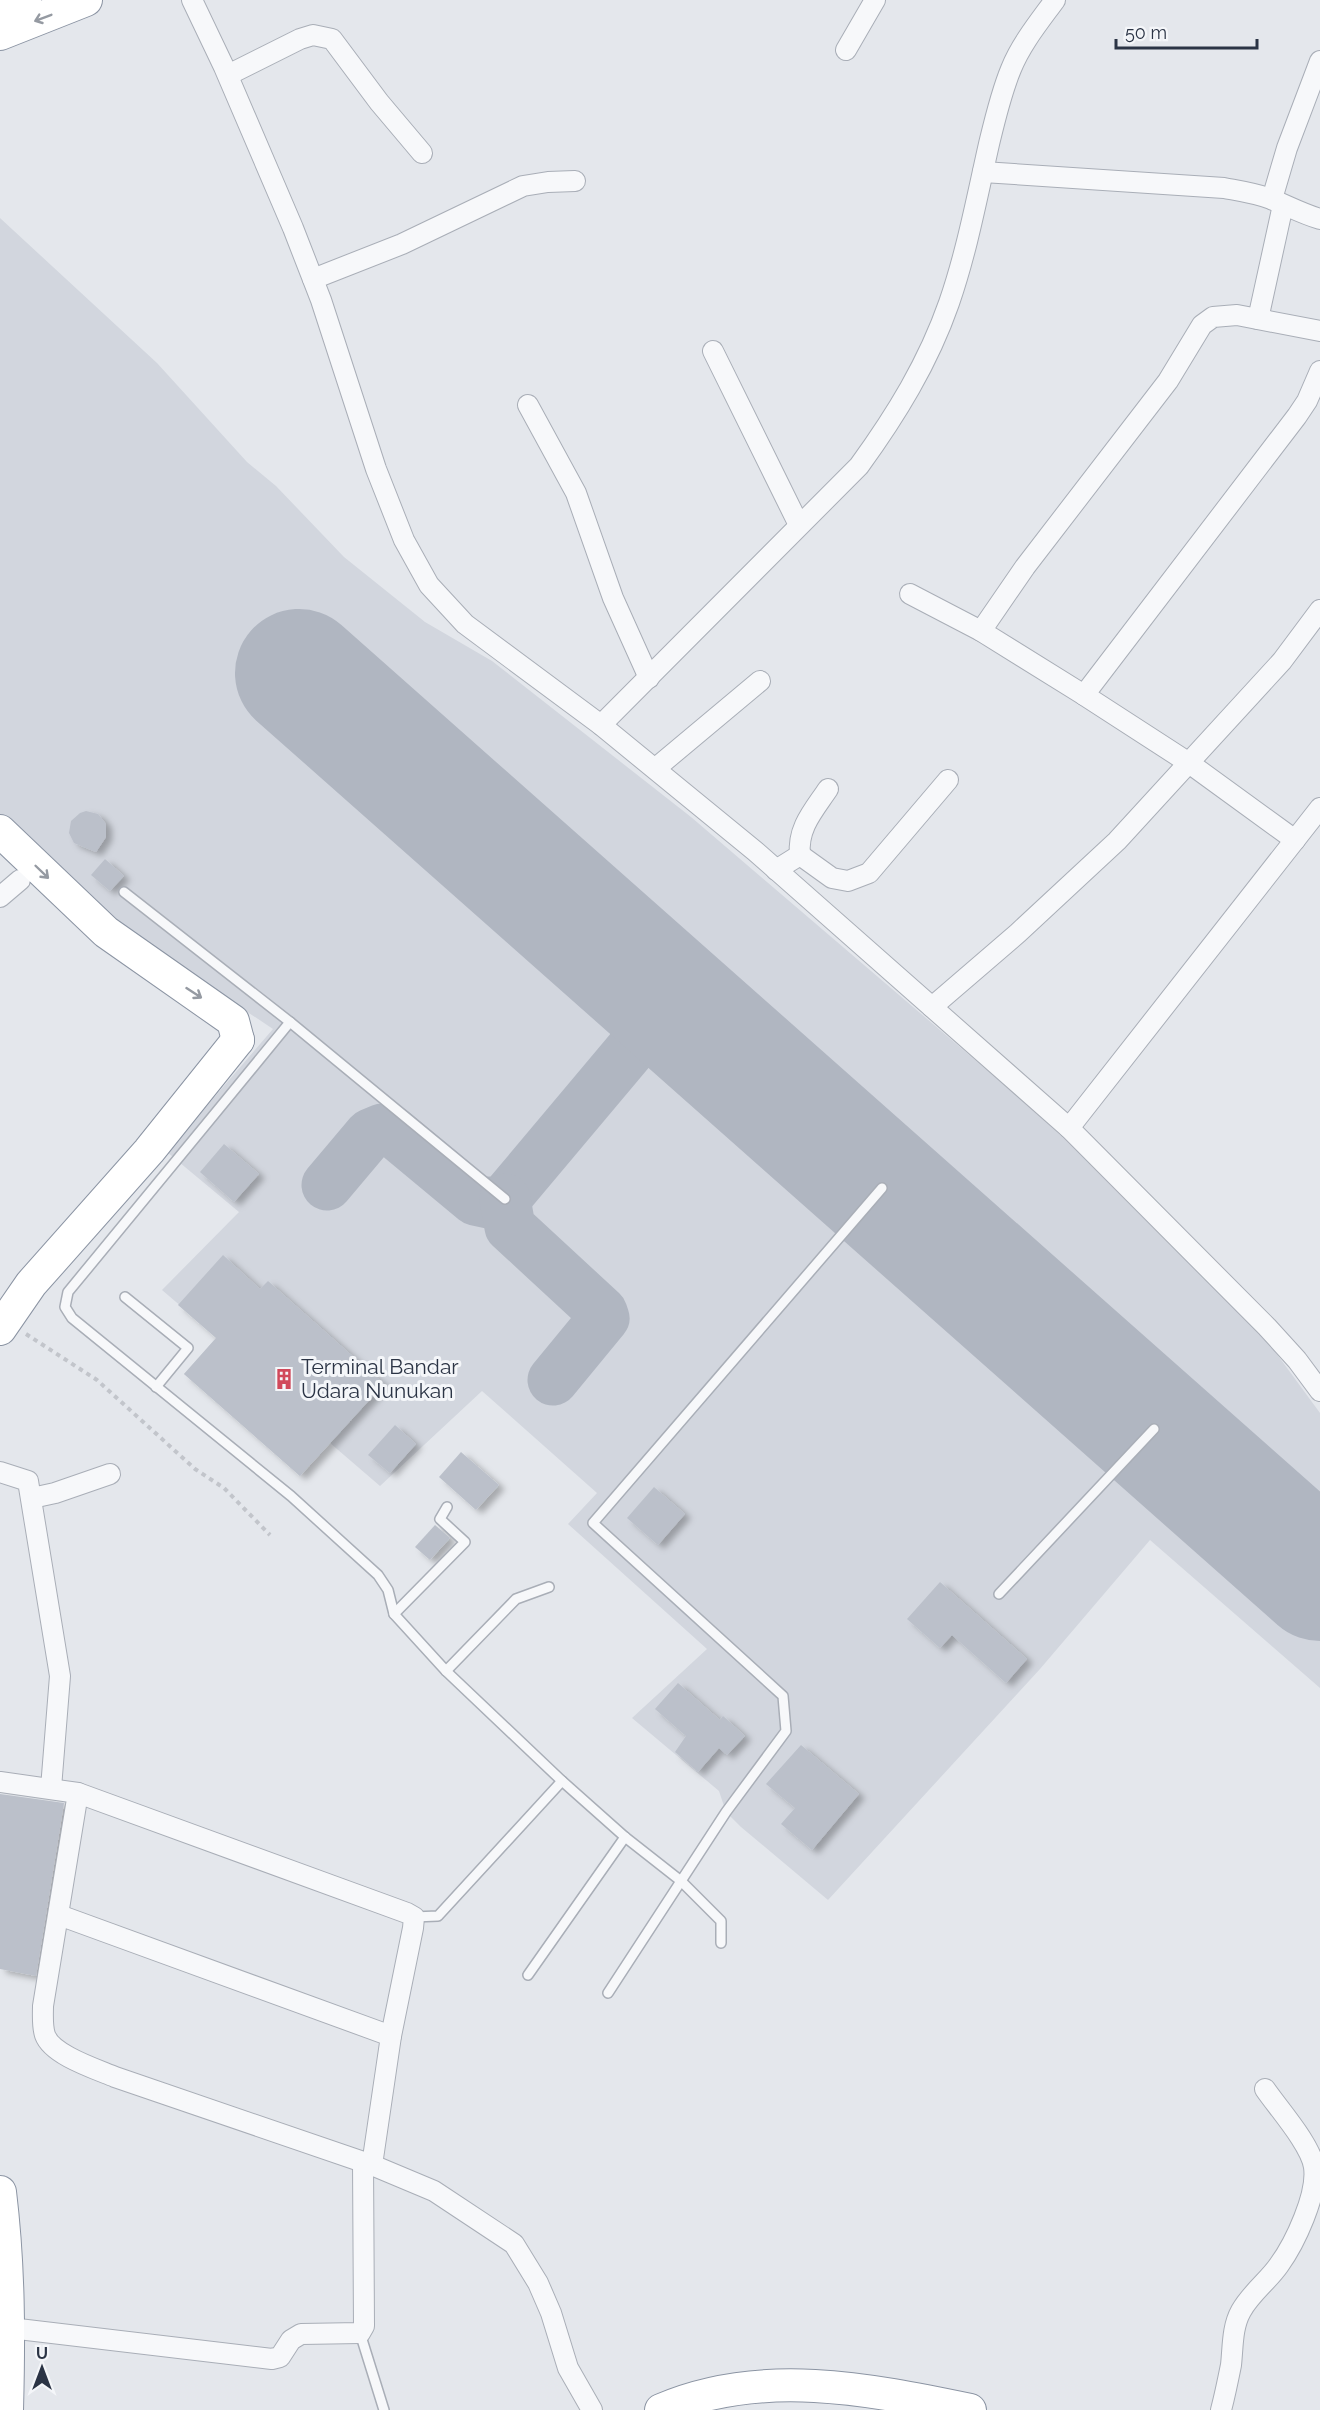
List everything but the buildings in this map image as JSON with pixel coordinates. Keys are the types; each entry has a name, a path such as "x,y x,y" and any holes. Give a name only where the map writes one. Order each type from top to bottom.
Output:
{"highway":[{"path":"0,10 25,0"},
{"path":"0,34 86,0"},
{"path":"0,831 106,932 233,1021 238,1040 160,1161 31,1284 2,1324"},
{"path":"7,879 94,949 182,1010 238,1040"},
{"path":"0,2192 8,2271 10,2328 7,2410"},
{"path":"661,2410 688,2398 747,2387 810,2385 868,2392 970,2410"}],"street":[{"path":"192,0 228,75 313,279 376,469 404,540 429,585 465,624 602,725 656,768 776,870 1069,1128 1267,1328 1297,1360 1320,1391"},
{"path":"846,50 875,0"},
{"path":"602,725 859,466 894,418 927,359 949,302 971,226 999,104 1011,68 1029,35 1055,0"},
{"path":"228,75 300,39 313,35 332,39 379,102 422,153"},
{"path":"1258,319 1287,148 1320,61"},
{"path":"982,172 1224,188 1248,192 1320,219"},
{"path":"313,279 402,244 523,186 575,181"},
{"path":"981,631 1024,567 1168,381 1202,325 1213,317 1237,315 1320,331"},
{"path":"713,351 799,525"},
{"path":"1084,695 1297,416 1307,401 1320,371"},
{"path":"528,405 576,493 613,598 649,678"},
{"path":"910,594 981,631 1084,695 1189,763 1295,840"},
{"path":"932,1006 1018,933 1108,849 1282,661 1320,610"},
{"path":"656,768 760,681"},
{"path":"828,789 803,825 799,845 800,855 832,878 848,881 868,873 948,780"},
{"path":"1069,1128 1320,808"},
{"path":"776,870 800,855"},
{"path":"0,1472 28,1481 32,1498 60,1676 51,1788"},
{"path":"32,1498 55,1493 110,1474"},
{"path":"0,1782 78,1793 407,1912 414,1917 368,2163 364,2326 360,2333 301,2334 291,2340 280,2357 272,2358 10,2328"},
{"path":"78,1793 44,2006 44,2033 48,2041 78,2062 114,2077 368,2163 434,2191 462,2208 519,2249 551,2313 568,2368 592,2410"},
{"path":"59,1915 391,2036"},
{"path":"1221,2410 1231,2365 1234,2333 1240,2312 1254,2292 1278,2268 1294,2243 1314,2182 1311,2157 1265,2089"}],"lane":[{"path":"124,892 290,1022 505,1199"},
{"path":"290,1022 202,1128 160,1161 68,1292 65,1307 72,1318 291,1496 378,1575 388,1590 394,1614 446,1671 562,1781 625,1837 681,1881 721,1921 721,1943"},
{"path":"608,1993 726,1812 786,1731 783,1696 593,1523 882,1188"},
{"path":"125,1297 188,1348 156,1387"},
{"path":"999,1594 1154,1429"},
{"path":"394,1614 465,1542 440,1519 447,1507"},
{"path":"446,1671 516,1599 549,1587"},
{"path":"414,1917 438,1916 562,1781"},
{"path":"528,1975 625,1837"},
{"path":"360,2333 384,2410"}],"path":[{"path":"2,1324 97,1380 195,1469 224,1488 270,1535"}],"shaded area":[{"path":"0,218 157,363 247,462 276,486 344,557 425,622 492,661 691,817 1044,1119 1254,1323 1320,1413 1320,1688 1150,1540 1040,1669 828,1900 726,1812 719,1791 632,1718 707,1649 568,1524 597,1493 482,1391 380,1486 330,1443 300,1476 184,1374 217,1337 162,1290 239,1212 167,1152 273,1029 120,927 0,825"}],"taxiway":[{"path":"327,1185 370,1134 382,1129 392,1131 475,1200 489,1203 505,1199 642,1036 645,1002 641,975"},
{"path":"642,1036 669,1028 702,1029"},
{"path":"505,1199 510,1227 602,1312 604,1318 553,1380"}],"runway":[{"path":"299,673 1320,1577"}],"place":[{"name":"Terminal Bandar Udara Nunukan","path":"284,1379"}]}
